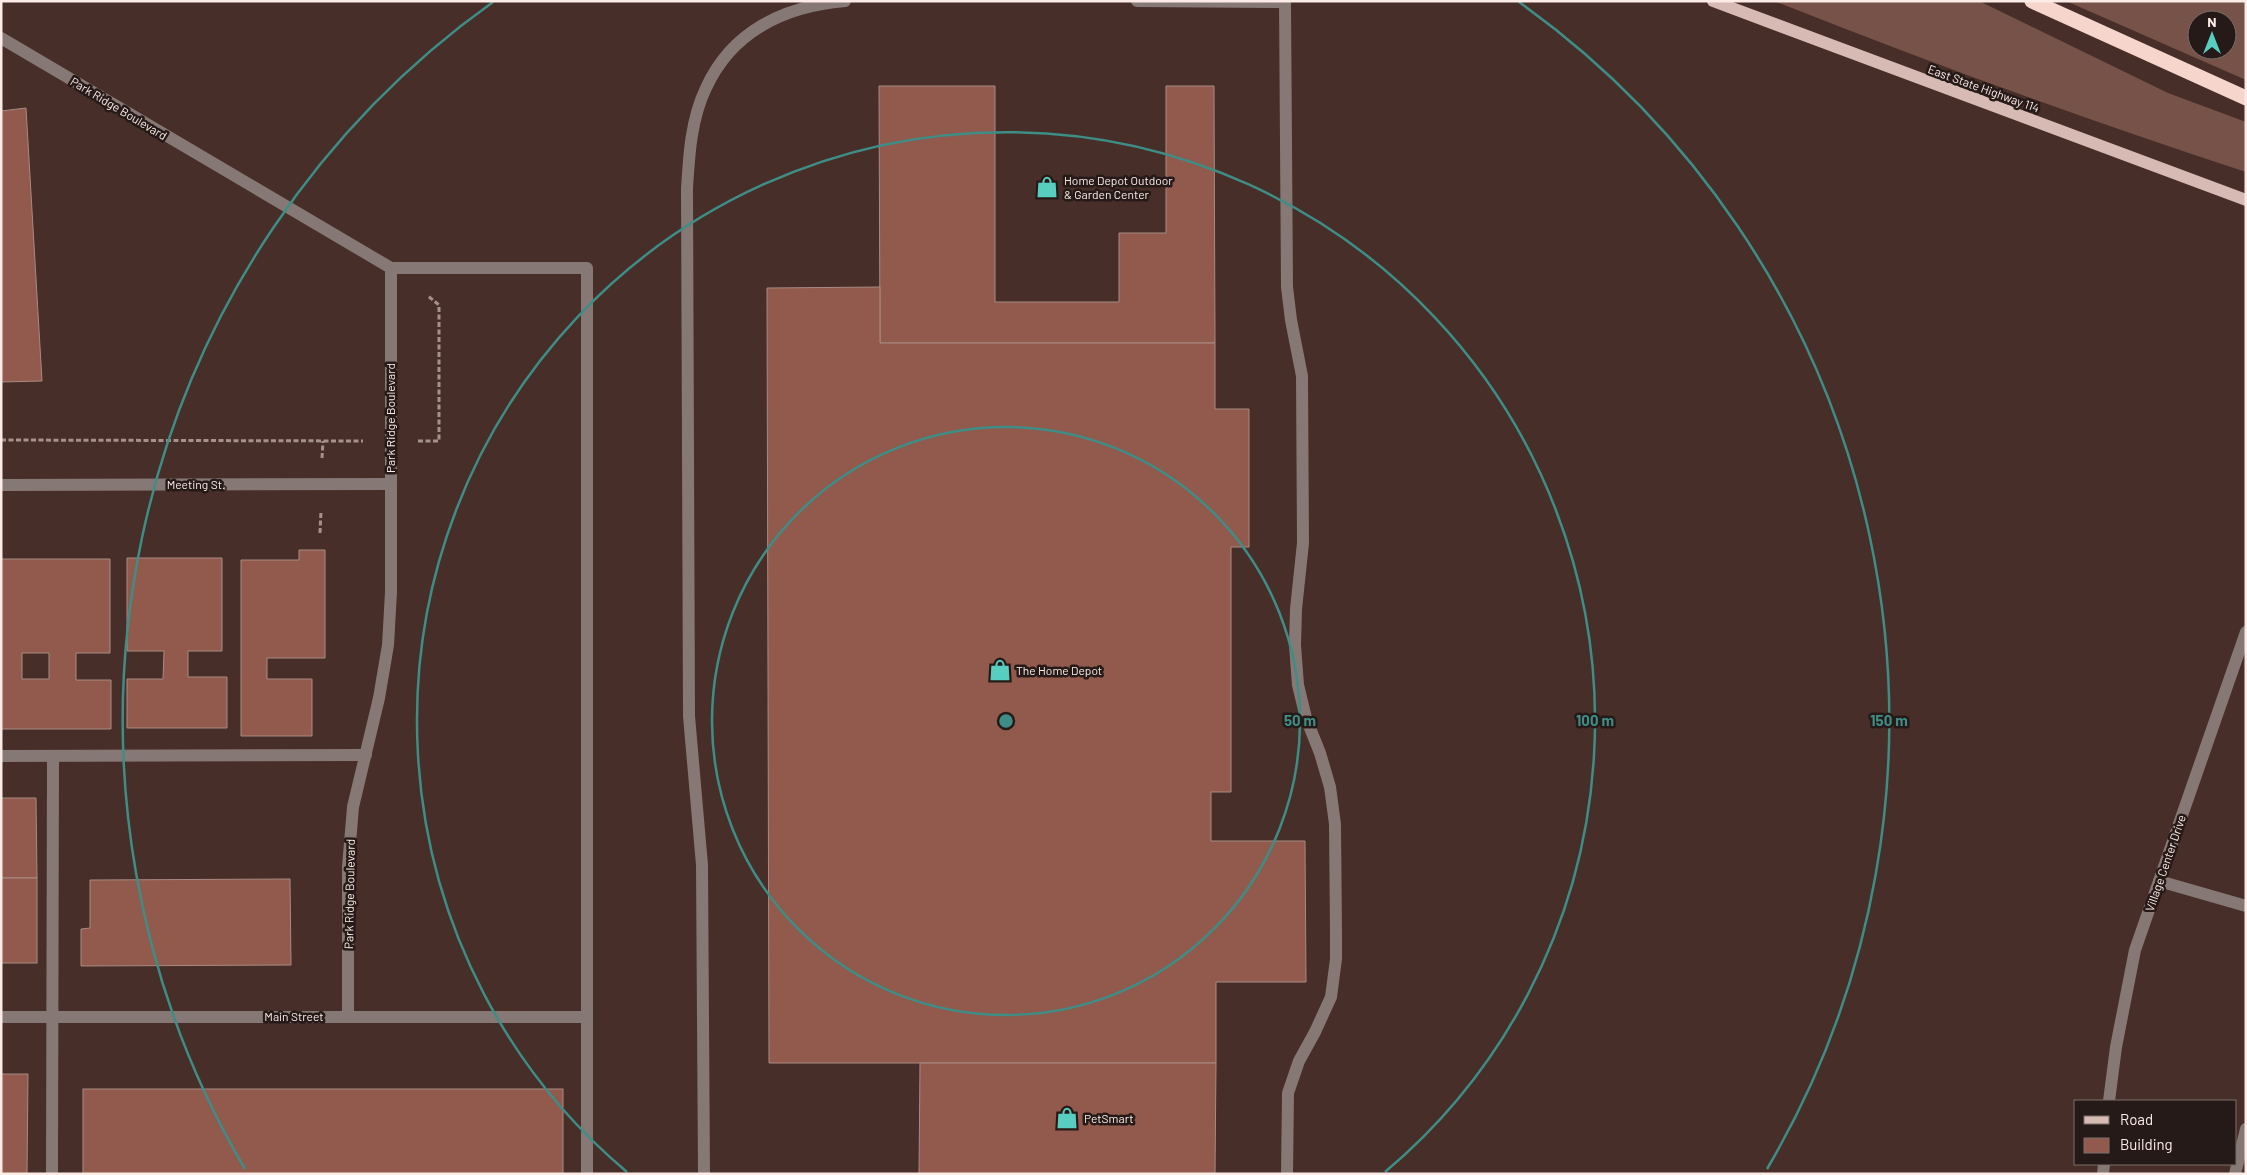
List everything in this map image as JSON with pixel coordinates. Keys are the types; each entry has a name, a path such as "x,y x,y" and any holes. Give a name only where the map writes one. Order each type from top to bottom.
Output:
{"highway":[{"path":"2032,1 2246,98"}],"main road":[{"name":"East State Highway 114","path":"1714,1 2246,200"}],"street":[{"path":"704,1174 702,866 689,716 689,156 694,125 706,88 723,59 752,31 784,13 821,3 845,1"},
{"path":"1137,1 1285,2 1287,287 1291,320 1302,376 1303,543 1296,609 1295,645 1298,685 1306,718 1320,753 1330,787 1335,824 1336,933 1336,960 1331,997 1300,1061 1288,1093 1287,1174"},
{"name":"Park Ridge Boulevard","path":"1,38 391,268 391,592 388,645 379,698 353,807 348,867 348,1016"},
{"path":"391,268 587,268 587,1174"},
{"name":"Meeting St.","path":"1,485 390,484"},
{"name":"Village Center Drive","path":"2109,1100 2116,1047 2136,950 2246,632"},
{"path":"1,756 366,754"},
{"path":"52,1174 53,756"},
{"path":"2159,881 2246,906"},
{"name":"Main Street","path":"1,1017 587,1017"},
{"path":"2235,1174 2246,1129"}],"path":[{"path":"391,268 439,305 439,441 410,441"},
{"path":"1,440 366,440"},
{"path":"322,461 323,440"},
{"path":"320,533 321,508"}],"shaded area":[{"path":"1774,1 1979,1 2168,93 2246,122 2246,172 2009,90 1891,47"},
{"path":"2066,1 2246,1 2246,80 2200,60 2237,60 2237,10 2187,10 2187,54"}],"building":[{"path":"879,86 995,86 995,302 1119,302 1119,233 1166,233 1166,86 1214,86 1215,343 880,343"},
{"path":"26,108 42,381 1,382 1,111"},
{"name":"The Home Depot","path":"880,287 880,343 1215,343 1215,409 1249,409 1249,547 1231,547 1231,792 1211,792 1211,841 1305,841 1306,982 1216,982 1216,1063 769,1063 767,288"},
{"path":"299,550 325,550 325,658 267,658 267,679 312,679 312,736 241,736 241,560 299,560"},
{"path":"127,558 222,558 222,651 188,651 188,677 227,677 227,728 127,728 127,679 163,679 164,651 127,651"},
{"path":"1,559 110,559 110,653 76,653 76,680 111,680 111,729 1,729","holes":["22,653 49,653 49,679 22,679"]},
{"path":"1,798 36,798 37,878 1,878"},
{"path":"1,878 37,878 37,963 1,963"},
{"path":"290,879 291,965 81,966 81,929 90,928 90,880"},
{"name":"PetSmart","path":"920,1063 1216,1063 1215,1174 919,1174"},
{"path":"1,1074 28,1074 27,1174 1,1174"},
{"path":"83,1089 563,1089 563,1174 83,1174"}],"place":[{"name":"Home Depot Outdoor & Garden Center","path":"1047,187"},
{"name":"The Home Depot","path":"1000,670"},
{"name":"PetSmart","path":"1067,1118"}]}
